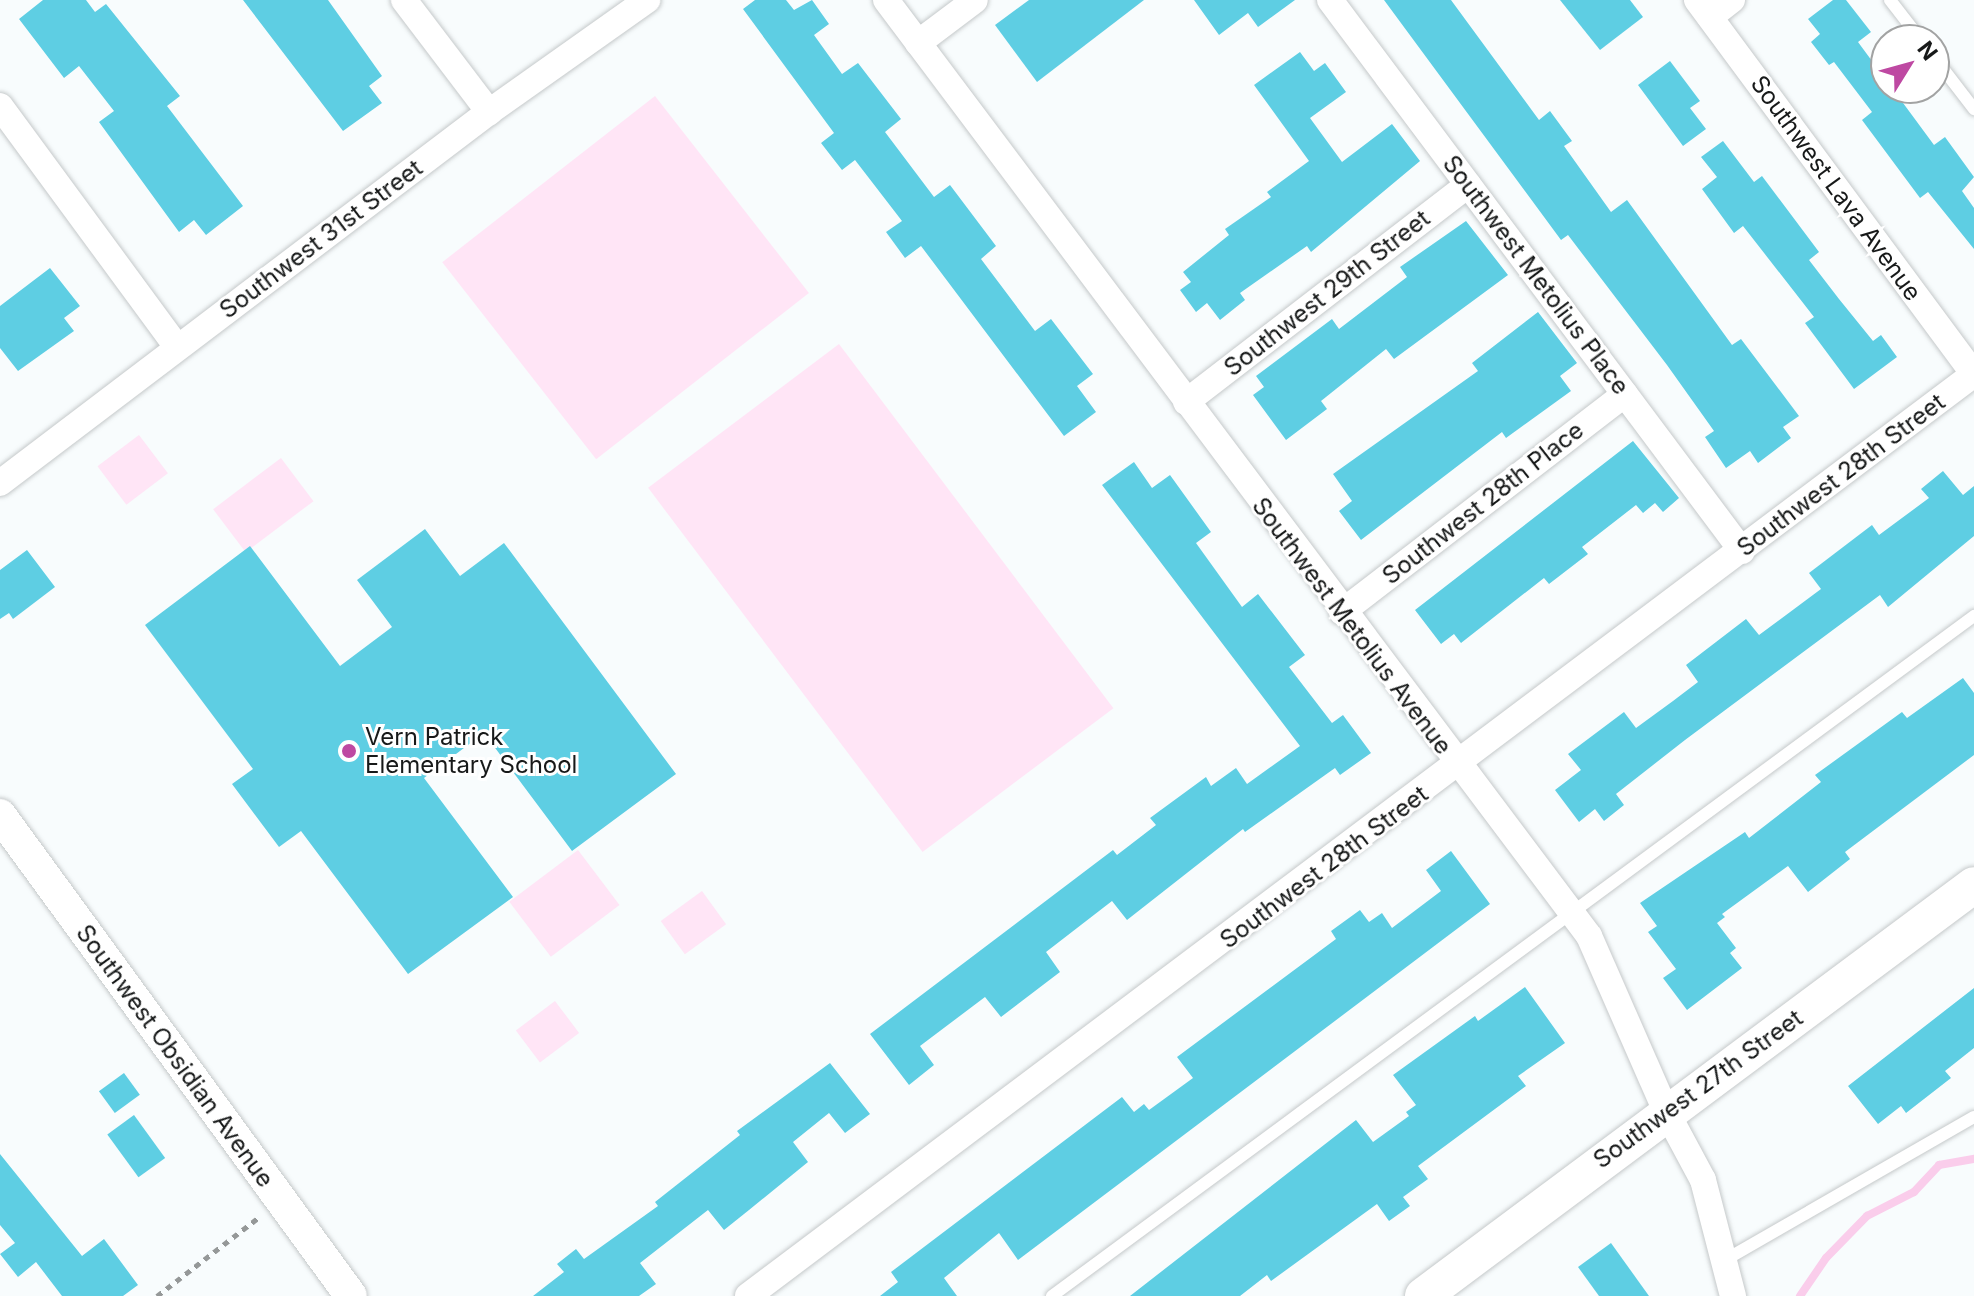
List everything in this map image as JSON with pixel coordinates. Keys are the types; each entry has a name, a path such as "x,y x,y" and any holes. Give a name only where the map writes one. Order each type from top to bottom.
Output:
{"main road":[{"name":"Southwest 27th Street","path":"1423,1296 1666,1111 1974,885"}],"street":[{"path":"404,0 489,112"},
{"name":"Southwest 31st Street","path":"0,483 489,112 647,0"},
{"name":"Southwest Metolius Avenue","path":"886,0 1458,767 1589,936 1666,1111 1703,1180 1733,1296"},
{"path":"918,43 975,0"},
{"name":"Southwest Metolius Place","path":"1330,0 1742,551"},
{"path":"1703,8 1732,0"},
{"name":"Southwest Lava Avenue","path":"1703,8 1974,375"},
{"path":"0,106 177,347"},
{"name":"Southwest 29th Street","path":"1186,402 1468,185"},
{"name":"Southwest 28th Street","path":"748,1296 1458,767 1974,375"},
{"name":"Southwest 28th Place","path":"1342,612 1625,394"},
{"name":"Southwest Obsidian Avenue","path":"0,815 351,1296"}],"lane":[{"path":"1890,0 1909,24"},
{"path":"1950,78 1974,109"},
{"path":"1052,1296 1573,915 1974,616"},
{"path":"1725,1260 1974,1117"}],"path":[{"path":"157,1296 281,1201"}],"shaded area":[{"path":"655,96 809,293 596,459 442,262"},
{"path":"839,344 1113,708 923,852 648,488"},
{"path":"139,435 168,473 126,505 97,466"},
{"path":"281,458 313,501 246,552 213,509"},
{"path":"578,850 620,905 551,957 509,902"},
{"path":"702,891 726,924 685,954 661,921"},
{"path":"555,1001 579,1033 540,1062 516,1030"}],"building":[{"path":"43,0 86,0 95,12 106,4 180,96 167,106 243,206 206,235 194,220 179,232 99,122 114,111 79,66 64,78 19,19"},
{"path":"243,0 328,0 382,76 369,86 382,103 343,131"},
{"path":"755,0 786,0 794,10 812,0 829,24 814,35 842,74 858,63 901,119 885,132 934,197 950,185 996,246 981,259 1035,331 1051,319 1093,374 1077,386 1096,412 1064,436 921,246 905,258 886,232 902,221 855,160 842,170 821,143 834,133 743,9"},
{"path":"1029,0 1144,0 1037,82 995,25"},
{"path":"1194,0 1295,0 1258,27 1248,13 1219,35"},
{"path":"1384,0 1451,0 1539,120 1550,111 1572,141 1564,146 1611,212 1627,200 1732,345 1741,339 1799,416 1783,427 1791,438 1758,463 1750,451 1726,468 1705,437 1714,431 1667,365 1568,235 1561,240"},
{"path":"1560,0 1630,0 1643,17 1600,50"},
{"path":"1833,0 1846,0 1870,31 1858,42 1870,58 1870,104 1904,104 1934,145 1945,137 1974,177 1962,191 1974,208 1974,249 1928,192 1920,198 1862,120 1872,112 1834,62 1829,65 1811,42 1820,34 1808,19"},
{"path":"1300,52 1314,71 1325,63 1346,92 1310,118 1342,162 1392,124 1420,161 1311,252 1307,246 1240,293 1245,300 1220,320 1207,303 1196,312 1180,290 1191,282 1183,272 1229,235 1225,229 1271,197 1267,192 1309,161 1254,85"},
{"path":"1670,61 1700,101 1690,108 1706,129 1683,146 1638,85"},
{"path":"1723,141 1754,182 1762,176 1819,252 1809,260 1839,299 1873,341 1881,335 1897,357 1854,389 1805,323 1814,317 1743,226 1734,233 1702,189 1717,177 1701,157"},
{"path":"1466,221 1508,275 1394,359 1386,349 1321,401 1327,409 1286,440 1253,395 1264,387 1256,376 1332,319 1339,329 1407,277 1400,267"},
{"path":"50,268 80,306 64,318 74,331 18,371 0,348 0,306"},
{"path":"1538,312 1577,363 1560,376 1571,391 1506,438 1502,432 1361,540 1339,511 1352,501 1333,474 1478,371 1472,363"},
{"path":"1633,441 1679,498 1663,512 1655,503 1643,513 1636,505 1582,547 1588,554 1549,584 1544,578 1461,643 1454,634 1441,644 1415,610"},
{"path":"1134,462 1152,488 1170,475 1211,532 1196,543 1242,607 1258,594 1305,655 1289,667 1332,723 1343,715 1371,753 1340,775 1335,768 1245,832 1243,829 1127,920 1112,901 1046,952 1060,972 1001,1017 985,997 920,1046 934,1065 909,1085 870,1034 1113,850 1117,855 1156,825 1150,818 1206,777 1211,786 1236,768 1247,784 1300,746 1102,485"},
{"path":"1943,471 1963,495 1974,486 1974,536 1888,607 1880,595 1685,740 1616,794 1624,805 1604,821 1595,809 1579,822 1555,790 1581,770 1568,754 1624,712 1636,728 1673,701 1698,682 1686,665 1746,619 1759,635 1821,589 1809,573 1872,525 1879,535 1929,498 1921,489"},
{"name":"Vern Patrick Elementary School","path":"425,529 460,576 504,543 676,774 572,851 484,733 424,778 513,897 408,974 301,831 279,847 232,784 253,769 145,625 250,546 340,666 392,627 357,580"},
{"path":"27,550 55,587 13,619 9,613 0,619 0,570"},
{"path":"1963,678 1974,693 1974,755 1845,852 1850,859 1808,892 1788,866 1722,914 1725,917 1717,923 1736,948 1730,953 1742,968 1687,1010 1663,978 1676,969 1648,932 1657,926 1640,903 1745,832 1749,838 1821,782 1815,775 1902,712 1907,718"},
{"path":"1451,851 1490,904 1018,1260 999,1233 944,1278 957,1296 880,1296 898,1282 891,1272 1122,1097 1134,1112 1144,1104 1149,1110 1193,1078 1177,1057 1336,939 1331,931 1360,910 1369,922 1382,913 1392,928 1441,891 1426,870"},
{"path":"1525,987 1565,1043 1518,1076 1526,1086 1418,1166 1428,1179 1403,1197 1410,1206 1389,1221 1377,1204 1271,1281 1267,1275 1240,1296 1130,1296 1356,1120 1373,1142 1409,1116 1406,1112 1416,1105 1393,1075 1475,1016 1478,1021"},
{"path":"1974,988 1974,1048 1945,1071 1951,1078 1906,1113 1901,1106 1878,1124 1848,1086"},
{"path":"830,1063 870,1114 845,1133 829,1113 793,1142 808,1162 724,1230 708,1210 640,1263 656,1284 639,1296 533,1296 564,1272 557,1264 576,1249 584,1259 658,1206 655,1202 740,1135 737,1131"},
{"path":"124,1073 140,1095 115,1113 99,1091"},
{"path":"134,1115 165,1158 138,1177 107,1134"},
{"path":"0,1154 82,1256 104,1239 138,1285 123,1296 62,1296 36,1262 18,1277 0,1254 15,1243 0,1225"},
{"path":"1611,1243 1649,1296 1599,1296 1578,1267"}],"waterway":[{"path":"1800,1296 1826,1258 1867,1216 1914,1192 1939,1165 1974,1159"}],"place":[{"name":"Vern Patrick Elementary School","path":"349,751"}]}
